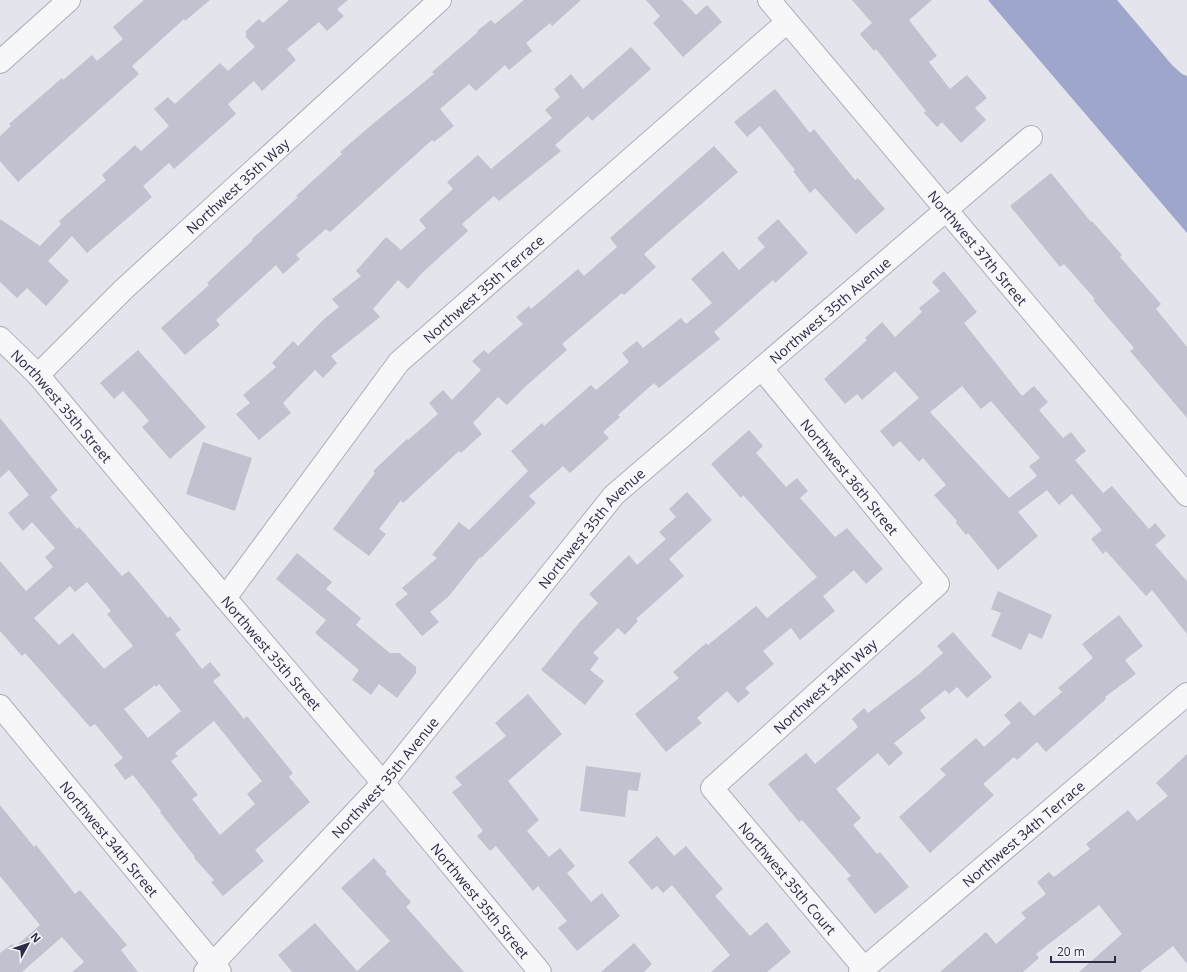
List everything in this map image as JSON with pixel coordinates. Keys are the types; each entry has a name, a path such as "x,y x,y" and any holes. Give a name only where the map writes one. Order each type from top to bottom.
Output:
{"street":[{"path":"0,62 69,0"},
{"name":"Northwest 35th Way","path":"38,375 124,289 440,0"},
{"name":"Northwest 37th Street","path":"769,0 1187,495"},
{"name":"Northwest 35th Terrace","path":"225,598 399,362 787,22"},
{"name":"Northwest 35th Avenue","path":"213,969 383,783 614,495 762,369 945,209 1031,137"},
{"name":"Northwest 35th Street","path":"0,338 38,375 383,783 540,972"},
{"name":"Northwest 36th Street","path":"762,369 938,584"},
{"name":"Northwest 34th Way","path":"712,788 938,584"},
{"name":"Northwest 34th Terrace","path":"862,970 1187,694"},
{"name":"Northwest 34th Street","path":"0,706 213,969"},
{"name":"Northwest 35th Court","path":"712,788 862,970"}],"water":[{"path":"988,0 1117,0 1172,65 1182,74 1187,76 1187,233"}],"building":[{"path":"144,0 210,0 185,21 184,19 132,66 139,74 18,182 0,161 0,136 11,126 9,124 62,78 63,80 92,55 97,61 123,39 113,27"},
{"path":"289,0 348,0 337,9 344,16 327,31 319,22 287,49 296,60 262,91 254,81 228,104 236,114 174,169 169,163 143,186 152,197 87,253 72,236 48,261 69,281 46,306 27,288 17,298 0,282 0,219 40,246 61,224 59,221 106,180 102,175 135,145 141,151 169,126 154,109 168,97 175,104 220,63 228,71 255,47 246,37 246,31 259,19 263,23"},
{"path":"524,0 581,0 552,26 550,23 526,43 532,51 509,70 505,65 476,91 469,84 440,109 454,126 434,142 432,140 330,232 326,229 296,255 300,259 283,274 276,265 216,320 220,325 185,355 161,328 209,285 207,283 298,197 296,196 342,154 340,152 434,74 432,72 478,32 477,31 491,20 495,24"},
{"path":"646,0 682,0 696,15 707,5 722,22 683,57 653,23 660,16"},
{"path":"852,0 932,0 909,20 937,56 929,62 950,89 967,75 987,98 975,108 986,120 961,143 942,122 937,127 924,113 926,111 876,49 874,51 860,34 872,23"},
{"path":"631,47 651,69 592,121 588,116 555,145 561,151 499,201 494,196 462,224 468,231 422,273 408,289 398,280 373,309 380,317 331,356 337,363 323,378 315,370 283,403 291,413 259,440 236,414 250,403 243,395 276,367 272,363 293,341 298,346 324,319 339,307 332,299 361,276 356,271 386,237 401,250 426,228 419,220 453,189 447,182 478,155 491,169 552,118 545,110 560,97 554,89 571,74 583,89"},
{"path":"775,89 810,133 814,129 855,180 858,178 885,209 856,234 815,188 810,193 793,171 795,170 760,126 747,137 734,122"},
{"path":"714,146 738,172 644,254 656,267 624,295 622,293 562,344 567,350 507,405 498,397 473,423 482,434 461,453 459,451 403,503 401,500 379,529 386,534 369,556 333,529 375,473 373,471 407,439 408,440 438,414 429,403 443,390 452,400 481,370 472,361 484,350 488,354 523,324 516,317 529,306 531,309 578,269 584,276 617,247 610,238"},
{"path":"1051,173 1091,222 1092,221 1122,255 1120,257 1161,304 1156,309 1187,347 1187,418 1130,351 1134,348 1093,300 1095,299 1064,264 1060,267 1010,206"},
{"path":"778,219 808,253 775,283 773,280 714,332 720,339 659,388 654,383 618,415 620,417 603,432 609,438 570,473 563,466 529,496 536,503 481,558 480,557 449,596 430,612 439,622 422,636 395,604 408,594 402,588 437,558 432,555 459,522 469,530 528,471 511,451 542,423 544,426 591,385 596,390 629,362 622,353 637,341 643,348 681,318 686,324 712,303 691,279 723,251 739,270 765,247 757,238"},
{"path":"944,271 977,312 964,323 1022,396 1034,386 1048,402 1039,410 1063,438 1071,432 1086,451 1075,460 1103,493 1112,486 1149,529 1155,523 1166,536 1155,545 1187,581 1187,634 1152,590 1146,596 1106,551 1103,554 1091,539 1102,530 1072,494 1059,505 1047,490 1018,512 1038,536 998,570 968,533 966,535 956,523 957,521 934,495 946,485 923,458 919,462 900,441 893,447 880,431 919,398 895,371 862,400 857,394 845,404 824,379 867,340 865,338 882,322 895,337 922,312 919,308 940,291 932,282","holes":["962,386 981,409 991,401 1040,458 1029,466 1037,476 1009,498 930,412"]},
{"path":"138,350 206,427 170,459 142,427 149,421 123,391 114,399 100,383"},
{"path":"0,418 58,490 50,497 77,529 79,527 122,576 129,571 168,618 170,616 181,630 175,634 202,669 210,662 221,675 213,681 244,719 247,716 293,773 289,777 310,802 255,850 264,861 223,896 211,882 214,880 194,858 195,857 133,775 125,780 114,765 123,758 95,724 90,727 25,653 22,656 0,631 0,561 26,591 53,567 45,557 55,548 32,522 23,531 8,513 29,495 9,470 0,478","holes":["87,582 111,611 107,614 133,646 104,669 73,633 59,645 34,618 70,586 75,592","159,684 181,711 148,738 124,709 155,685 156,687","214,721 262,781 247,794 255,804 220,835 192,799 198,795 171,761 178,756 175,753"]},
{"path":"749,430 763,446 756,453 786,487 797,478 808,491 800,498 835,537 847,528 883,569 866,584 854,570 823,596 835,611 800,640 791,628 763,651 774,664 745,688 750,693 738,703 727,691 697,718 702,723 666,752 635,714 679,678 673,672 706,643 708,645 756,606 767,618 817,577 743,495 741,498 711,464"},
{"path":"203,442 252,458 235,511 186,494"},
{"path":"687,492 712,520 669,559 684,576 636,619 638,621 625,635 618,628 593,653 599,658 590,670 604,681 585,705 541,670 579,623 598,603 589,594 629,555 637,565 666,539 659,532 676,517 669,509"},
{"path":"297,553 332,582 326,589 361,618 356,625 391,654 399,653 416,667 416,673 397,698 379,684 371,695 352,680 359,670 315,633 326,620 276,579"},
{"path":"998,591 1052,615 1042,639 1029,633 1021,650 991,636 1001,613 991,609"},
{"path":"1119,615 1143,646 1125,660 1136,674 1105,697 1106,699 1046,752 1037,742 1017,760 1014,757 983,784 994,795 930,853 899,817 946,775 940,769 976,738 984,747 1011,723 1004,715 1020,701 1034,716 1062,692 1058,688 1093,658 1082,644"},
{"path":"953,632 992,677 967,698 957,687 949,694 945,690 920,710 926,718 894,743 903,753 889,766 878,753 836,789 861,818 853,825 877,854 880,852 909,887 875,914 847,879 851,876 802,820 799,822 768,784 806,753 815,764 858,727 852,719 864,708 868,713 919,674 943,653 937,646"},
{"path":"528,694 562,734 508,781 539,820 527,831 549,857 560,848 575,866 567,873 591,902 602,893 620,916 577,951 558,928 567,921 538,886 533,891 496,846 490,851 477,836 483,831 452,792 462,785 455,777 506,736 495,723"},
{"path":"1187,754 1187,964 1173,946 1140,972 1079,972 1122,934 1099,905 1036,954 1039,958 1023,972 940,972 986,932 996,944 1026,918 1021,913 1046,894 1037,882 1049,872 1054,877 1090,849 1086,844 1128,810 1137,821 1168,796 1156,783"},
{"path":"586,766 641,773 638,791 628,790 625,817 580,811"},
{"path":"0,805 34,847 36,845 75,894 80,890 127,945 121,950 138,972 72,972 84,962 62,937 22,972 0,972 0,953 12,944 15,947 40,925 0,876"},
{"path":"657,836 674,856 686,846 723,889 715,896 750,936 767,922 791,952 767,972 711,972 730,955 672,885 663,893 657,886 652,890 628,862"},
{"path":"374,858 387,872 385,873 411,902 406,907 464,972 292,972 278,955 315,923 357,971 390,941 341,888"},
{"path":"634,943 652,964 644,972 601,972"}]}
